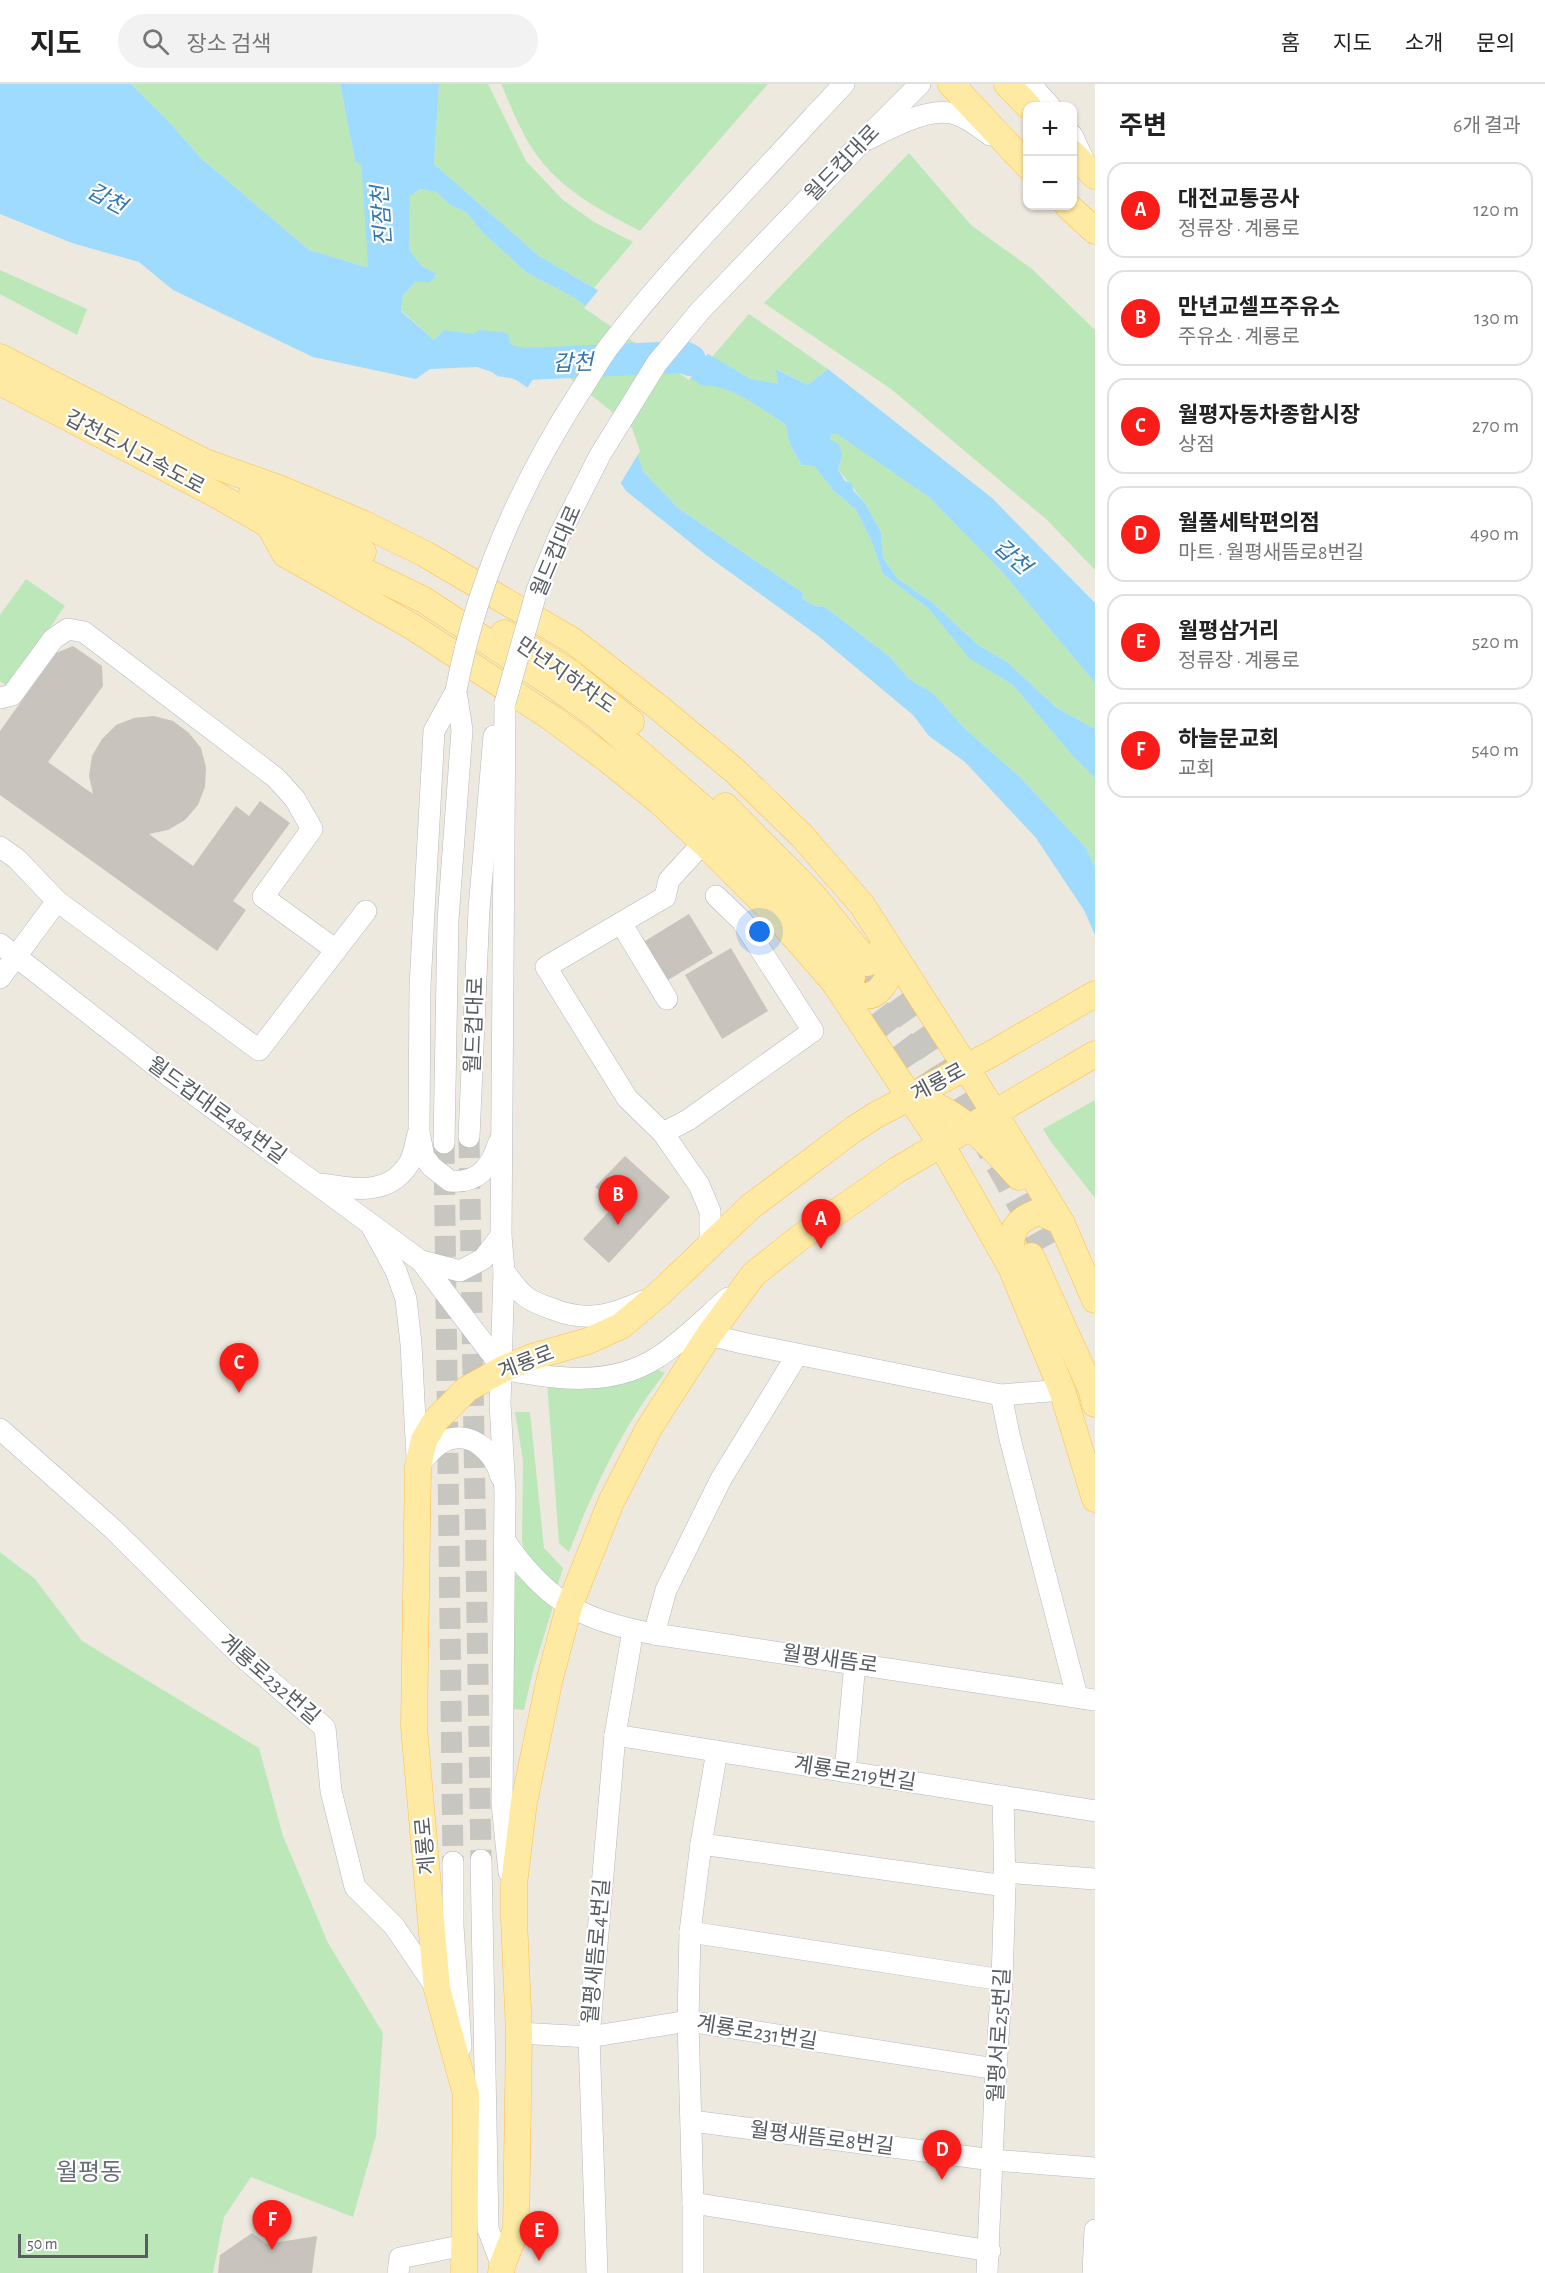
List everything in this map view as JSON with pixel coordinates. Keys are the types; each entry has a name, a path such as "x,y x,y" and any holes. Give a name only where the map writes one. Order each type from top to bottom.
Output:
{"main road":[{"path":"951,84 1020,159"},
{"path":"1007,84 1024,102"},
{"path":"1072,210 1095,231"},
{"name":"갑천도시고속도로","path":"0,357 205,462"},
{"name":"갑천도시고속도로","path":"0,382 215,494 269,525"},
{"path":"205,462 281,489 362,523 425,554 573,641 735,771 802,836 862,905 966,1067 1061,1222 1095,1300"},
{"name":"만년지하차도","path":"205,462 237,485 430,588 571,673 731,811 812,894 851,974"},
{"path":"269,525 285,554 413,627 554,719 660,802 771,909 851,974 911,1096 941,1144 1029,1257 1095,1364"},
{"name":"만년지하차도","path":"269,525 424,600 598,717 712,816 788,896 851,974"},
{"path":"851,974 851,993 867,996 880,991 889,973 889,959 880,935"},
{"name":"계룡로","path":"466,2094 437,1989 414,1727 424,1440 436,1420 467,1389 503,1369 532,1357 588,1341 621,1326 660,1293 750,1207 854,1129 1095,994"},
{"path":"502,2270 516,2230 519,2033 514,1884 524,1802 550,1677 569,1607 611,1502 649,1428 708,1335 754,1274 807,1233 897,1170 1095,1054"},
{"path":"911,1096 935,1105 967,1124 995,1150 1061,1222"},
{"path":"1061,1222 1040,1212 1020,1221 1013,1230 1010,1243 1029,1257 1091,1389 1095,1404"},
{"path":"1029,1257 1062,1390 1095,1499"},
{"path":"464,2273 466,2094"}],"street":[{"path":"814,116 828,84"},
{"name":"월드컵대로","path":"444,1143 447,920 462,730 456,691 465,647 490,569 555,430 609,346 654,292 844,84"},
{"name":"월드컵대로","path":"469,1137 479,897 493,740 506,703 537,590 559,536 600,454 651,374 700,311 862,141 920,84"},
{"path":"1030,84 1046,102"},
{"path":"862,141 921,116 940,111 958,114 965,118 1020,159"},
{"path":"1077,147 1085,166"},
{"path":"0,698 12,695 52,639 68,629 84,632 276,778 295,799 312,829 263,897 336,950"},
{"path":"456,691 434,731 420,986 419,1132 424,1157 432,1167 450,1181 459,1182 469,1181 481,1175 495,1155 502,1136"},
{"path":"506,703 501,1236 504,1271 503,1369 500,1404 505,1493 502,1804 514,1919"},
{"path":"703,843 669,880 665,897 546,967 627,1098 663,1133 699,1185 710,1211 710,1246"},
{"path":"0,847 17,860 57,901 259,1050 366,911"},
{"path":"663,1133 688,1120 813,1031 742,921 716,896"},
{"path":"0,978 8,950 57,901"},
{"path":"621,923 667,999"},
{"name":"월드컵대로484번길","path":"8,950 165,1073 421,1261"},
{"path":"315,1182 351,1189 376,1188 396,1179 409,1164 419,1132"},
{"path":"369,1221 396,1271 406,1299 423,1460"},
{"path":"421,1261 460,1271 483,1259 501,1236"},
{"path":"421,1261 503,1369 567,1379 614,1377 658,1358 754,1274"},
{"path":"504,1271 523,1295 534,1302 556,1311 588,1318 618,1312 660,1293"},
{"path":"708,1335 1001,1395 1062,1390"},
{"path":"654,1634 666,1590 721,1479 797,1355"},
{"path":"1001,1395 1010,1439 1086,1698"},
{"name":"계룡로232번길","path":"7,1436 113,1529 237,1652 325,1728 331,1791 355,1887 394,1926 437,1989"},
{"path":"423,1460 442,1442 453,1439 476,1442 494,1457 505,1493"},
{"name":"월평새뜸로","path":"505,1541 534,1580 569,1607 600,1622 654,1634 1086,1698"},
{"name":"월평새뜸로4번길","path":"597,2273 589,2037 615,1736 633,1630"},
{"path":"844,1772 855,1663"},
{"name":"계룡로219번길","path":"615,1736 1095,1811"},
{"path":"693,2273 692,2121 688,2022 690,1932 701,1844 717,1752"},
{"name":"월평서로25번길","path":"987,2273 990,2251 996,2069 1002,1980 1003,1796"},
{"path":"701,1844 1004,1879 1095,1879"},
{"path":"481,1860 488,2229 502,2270"},
{"path":"453,1862 453,1926 466,2094"},
{"path":"690,1932 1002,1980"},
{"name":"계룡로231번길","path":"519,2033 589,2037 688,2022 996,2069"},
{"name":"월평새뜸로8번길","path":"692,2121 993,2160 1095,2168"},
{"path":"693,2203 990,2251"},
{"path":"1093,2273 1095,2230"},
{"path":"395,2268 465,2245"}],"green space":[{"path":"131,84 340,84 355,161 391,190 377,260 366,267 309,250 202,159"},
{"path":"439,84 488,84 526,161 563,200 594,222 633,242 594,288 539,256 434,164"},
{"path":"501,84 768,84 640,231 595,206 555,177 529,143"},
{"path":"909,153 971,225 1032,269 1095,330 1095,570 1047,520 891,389 764,303"},
{"path":"420,189 436,192 450,205 466,212 484,234 527,273 573,297 702,385 723,388 735,393 786,425 790,445 802,465 814,466 834,491 856,510 871,540 883,574 929,609 970,658 1013,685 1071,754 1095,778 1095,867 1086,848 1020,777 965,729 934,694 909,679 890,657 825,607 815,606 802,598 803,593 678,508 643,471 629,429 523,351 494,340 444,330 434,340 401,310 403,295 415,282 429,282 437,275 423,267 409,250 410,196"},
{"path":"0,270 87,309 77,335 0,294"},
{"path":"749,314 828,369 808,385 777,369 778,385 751,379 712,357"},
{"path":"837,433 929,497 1002,572 1095,683 1095,729 1057,708 1007,662 978,645 933,603 898,579 883,558 881,532 865,503 838,469 842,457 828,440 832,434"},
{"path":"26,579 65,606 8,687 0,681 0,615"},
{"path":"1095,1100 1095,1198 1043,1129"},
{"path":"656,1369 665,1373 622,1436 588,1505 569,1552 559,1543 547,1382 590,1386 615,1384"},
{"path":"515,1412 530,1412 544,1548 563,1568 558,1584 552,1587 525,1553 522,1542 523,1460"},
{"path":"0,1552 35,1579 82,1641 259,1748 283,1836 328,1943 383,2033 376,2136 353,2217 251,2177 224,2217 213,2273 0,2273"},
{"path":"520,1572 552,1601 553,1607 533,1671 524,1710 513,1709 513,1578"}],"water":[{"path":"0,84 131,84 202,159 309,250 366,267 377,260 391,190 355,161 340,84 439,84 434,164 539,256 751,379 778,384 776,369 808,385 828,369 992,498 1095,603 1095,683 1002,572 929,497 837,434 832,434 829,439 839,444 842,457 838,469 845,481 852,483 853,490 865,503 881,532 883,558 898,579 933,603 978,645 1007,662 1057,708 1095,729 1095,778 1071,754 1013,685 969,658 929,609 883,574 871,540 856,510 834,491 814,466 802,465 790,445 786,425 734,393 712,386 702,386 573,297 527,273 484,234 466,212 450,205 436,192 420,189 410,196 409,250 423,267 437,274 430,282 415,282 403,295 401,311 434,340 444,330 473,334 480,330 508,333 510,344 538,356 629,429 643,471 678,508 803,593 802,598 815,606 825,607 890,657 909,679 934,694 965,729 1020,777 1086,848 1095,867 1095,935 1084,910 1036,838 965,762 929,736 913,715 817,635 706,555 626,491 579,421 516,380 477,367 430,369 416,379 313,357 173,290 139,262 72,243 0,214"}],"pier":[{"path":"600,288 709,352 689,380 584,308"},
{"path":"546,359 632,428 640,451 619,486 576,424 526,390"}],"building":[{"path":"73,646 102,666 103,686 48,762 93,794 89,776 92,756 102,739 116,725 134,718 154,716 173,721 189,733 201,748 206,767 205,787 198,805 185,820 168,830 149,834 193,866 236,806 249,816 260,801 290,823 233,901 246,910 217,951 0,795 0,731 56,653"},
{"path":"689,914 713,953 663,983 640,944"},
{"path":"731,948 768,1011 722,1039 685,975"},
{"path":"625,1156 670,1197 609,1263 583,1239 615,1205 595,1187"},
{"path":"252,2233 267,2244 317,2236 312,2273 218,2273 220,2255"}],"waterway":[{"name":"진잠천","path":"372,84 385,278"},
{"name":"갑천","path":"504,361 526,364 684,357 690,360"}],"tunnel":[{"path":"871,968 942,1069 984,1139 1044,1248"},
{"path":"854,979 902,1042 938,1096"},
{"path":"469,1137 481,1860"},
{"path":"444,1143 453,1862"}],"place":[{"name":"만년교셀프주유소","path":"618,1225"},
{"name":"대전교통공사","path":"821,1249"},
{"name":"월평자동차종합시장","path":"239,1393"},
{"name":"월풀세탁편의점","path":"942,2180"},
{"name":"하늘문교회","path":"272,2250"},
{"name":"월평삼거리","path":"539,2261"}],"district":[{"name":"월평동","path":"89,2172"}]}
